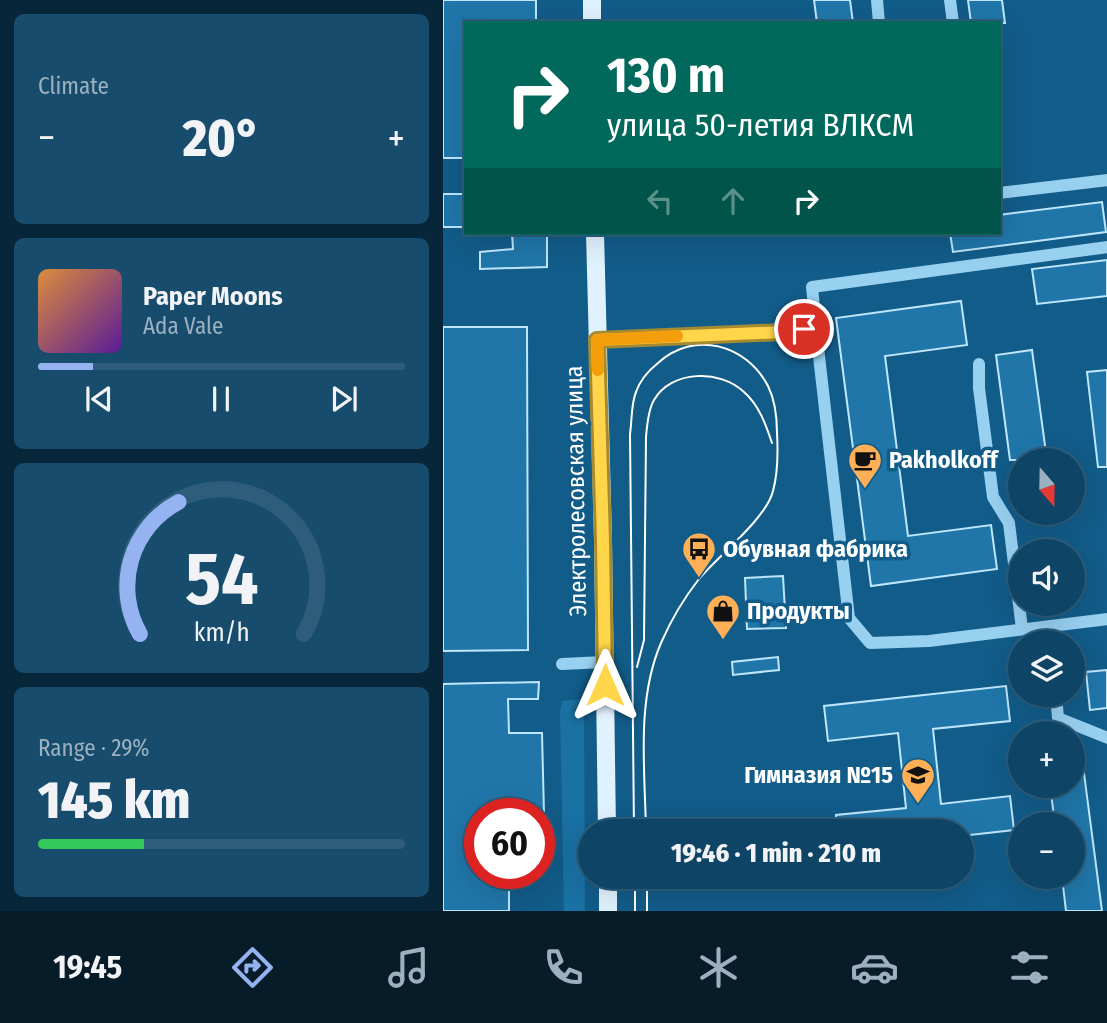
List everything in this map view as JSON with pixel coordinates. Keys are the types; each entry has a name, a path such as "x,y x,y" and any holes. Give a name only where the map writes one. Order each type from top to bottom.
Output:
{"main road":[{"path":"592,0 592,21"},
{"name":"Электролесовская улица","path":"595,235 607,819"},
{"path":"608,889 608,911"}],"street":[{"path":"877,0 879,21"},
{"path":"950,0 953,21"},
{"path":"1001,193 1107,180"},
{"path":"1107,247 812,288 849,618 870,643 929,640 1107,619"},
{"path":"597,340 804,329 817,339"},
{"path":"979,364 979,388 993,497 1009,523 1022,629"},
{"path":"1051,626 1051,630"},
{"path":"562,664 604,662"},
{"path":"1057,707 1058,718 1107,737"}],"shaded area":[{"path":"584,699 585,819 578,819 578,889 585,889 585,911 564,911 560,713 562,701"}],"building":[{"path":"443,0 536,0 536,21 464,21 464,158 443,158"},
{"path":"814,0 850,0 853,21 817,21"},
{"path":"968,0 1002,0 1005,23 971,21"},
{"path":"443,194 464,194 464,227 443,227"},
{"path":"1102,202 1106,232 953,252 950,235 1001,235 1001,215"},
{"path":"512,235 547,235 547,267 480,269 480,252 513,249"},
{"path":"1107,260 1107,296 1037,304 1032,269"},
{"path":"961,301 967,345 885,356 908,536 991,525 997,569 871,586 836,318"},
{"path":"443,327 527,327 528,650 443,651"},
{"path":"1032,350 1045,448 1008,448 996,355"},
{"path":"1107,370 1107,467 1098,467 1087,372"},
{"path":"783,576 786,628 747,629 745,578"},
{"path":"778,657 779,670 733,675 732,662"},
{"path":"1107,670 1107,708 1090,710 1086,672"},
{"path":"539,682 538,699 508,699 509,733 542,733 544,798 464,798 464,889 509,889 509,911 443,911 443,684"},
{"path":"1006,686 1010,721 933,729 941,804 1008,796 1012,812 1008,812 1008,831 974,835 974,819 836,819 836,815 906,808 898,733 828,741 824,706"},
{"path":"1085,781 1102,911 1066,911 1063,889 1085,889 1085,812 1053,812 1052,798 1085,798"}],"tram line":[{"path":"634,819 630,434 633,402 645,376 672,353 687,347 718,346 747,360 768,386 777,421 776,477 769,502 741,537 699,579 678,610 661,643 653,665 645,712 646,819"},
{"path":"637,667 644,640 646,437 649,413 654,400 662,390 684,378 696,376 722,379 744,392 754,403 772,443"},
{"path":"635,889 635,911"},
{"path":"647,889 647,911"}],"slow traffic":[{"path":"598,370 597,340 677,336"}],"place":[{"name":"Pakholkoff","path":"865,490"},
{"name":"Обувная фабрика","path":"699,579"},
{"name":"Продукты","path":"723,641"},
{"name":"Гимназия №15","path":"918,805"}],"route":[{"path":"605,685 597,340 804,329"}]}
